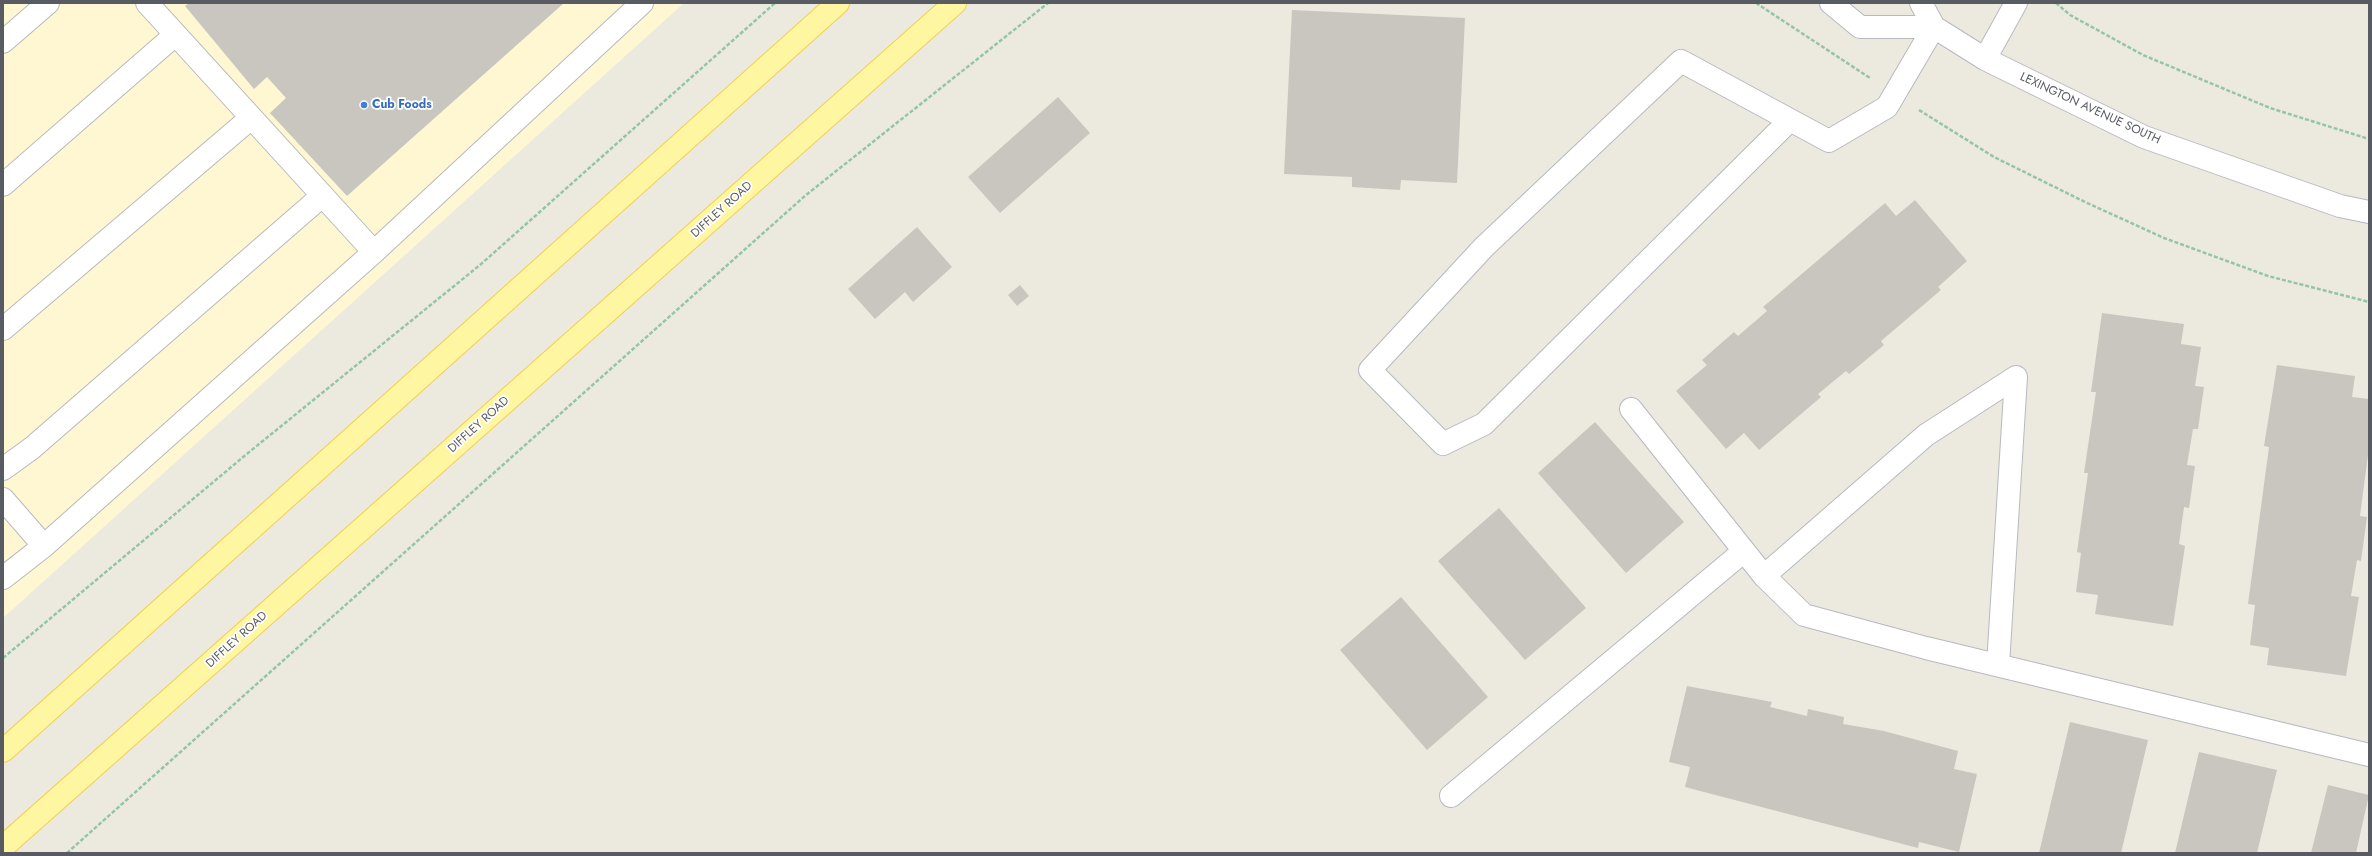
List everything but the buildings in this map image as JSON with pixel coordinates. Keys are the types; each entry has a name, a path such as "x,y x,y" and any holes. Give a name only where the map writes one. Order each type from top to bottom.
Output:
{"main road":[{"path":"3,750 838,3"},
{"name":"DIFFLEY ROAD","path":"3,847 956,3"}],"street":[{"path":"3,42 48,3"},
{"path":"146,3 374,252"},
{"path":"3,578 44,546 374,252 642,3"},
{"path":"1832,3 1860,27 1934,27"},
{"name":"LEXINGTON AVENUE SOUTH","path":"1921,3 1934,27 1985,59 2144,136 2340,206 2369,212"},
{"path":"1985,59 2016,3"},
{"path":"1790,120 1484,424 1443,444 1370,370 1484,247 1681,61 1829,141 1887,107 1934,27"},
{"path":"3,185 175,35"},
{"path":"3,329 251,118"},
{"path":"3,469 32,448 322,196"},
{"path":"1764,576 1926,435 2016,377 1998,665"},
{"path":"1631,410 1764,576 1804,615 1998,665 2369,755"},
{"path":"3,499 44,546"},
{"path":"1451,796 1744,551"}],"path":[{"path":"3,658 248,453 480,265 775,3"},
{"path":"67,853 806,196 1048,3"},
{"path":"1756,3 1894,94 1994,157 2085,202 2164,238 2268,276 2369,302"},
{"path":"2056,3 2070,14 2143,55 2270,108 2369,139"}],"shaded area":[{"path":"3,3 684,3 3,618"}],"place":[{"name":"Cub Foods","path":"364,105"}]}
